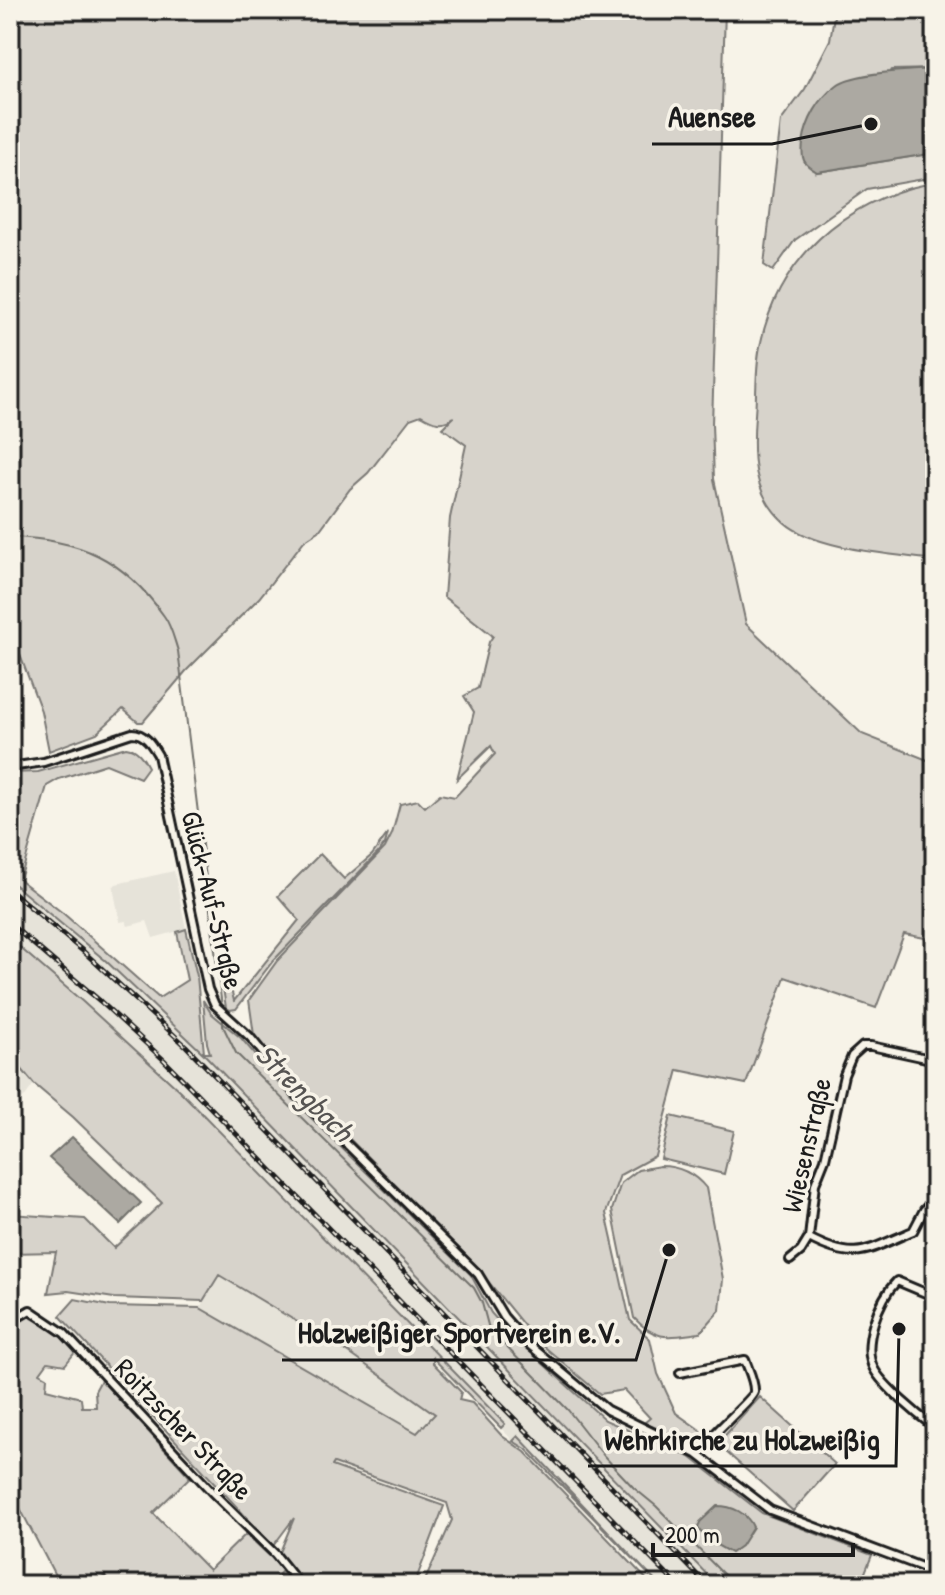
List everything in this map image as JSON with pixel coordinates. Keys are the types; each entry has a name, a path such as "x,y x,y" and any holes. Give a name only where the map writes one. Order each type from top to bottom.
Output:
{"street":[{"name":"Glück-Auf-Straße","path":"10,767 44,762 132,733 148,740 158,755 205,975 215,1005 250,1037 299,1097 471,1266 486,1284 504,1317 526,1342 616,1417 697,1454 770,1510 935,1572"},
{"name":"Wiesenstraße","path":"790,1260 801,1251 809,1238 815,1184 825,1159 835,1104 852,1056 863,1046 871,1046 935,1060"},
{"name":"Wiesenstraße","path":"809,1238 833,1250 861,1252 913,1231 924,1210 935,1198"},
{"path":"935,1243 935,1270"},
{"path":"935,1297 897,1281 876,1313 870,1358 875,1371 935,1429"},
{"name":"Roitzscher Straße","path":"10,1322 30,1310 64,1333 212,1492 275,1554 300,1585"},
{"path":"680,1373 745,1360 754,1387 752,1398 706,1441 697,1454"},
{"path":"935,1397 932,1418 935,1429"}],"shaded area":[{"path":"10,10 725,10 712,424 714,479 746,624 862,734 935,763 935,940 904,934 876,1008 785,977 746,1084 678,1070 655,1156 620,1175 606,1213 630,1320 650,1339 658,1374 676,1413 707,1435 697,1445 644,1423 650,1418 624,1390 600,1394 534,1338 474,1264 285,1074 254,1035 249,1000 277,961 385,848 400,804 418,800 425,807 440,794 455,797 495,754 491,746 457,779 474,712 464,696 478,688 493,636 444,597 450,518 466,445 443,428 454,417 441,422 421,415 410,419 368,473 350,489 319,531 304,541 259,598 186,671 143,722 138,722 123,709 97,733 49,751 41,711 10,628"},
{"path":"835,10 935,10 935,69 892,70 817,172 935,153 935,177 867,189 795,240 773,271 764,265 781,121 805,89 830,40"},
{"path":"935,69 935,153 817,172 806,164 802,149 807,126 830,90 845,81 870,74"},
{"path":"935,184 935,560 834,545 798,531 773,511 760,486 754,459 759,351 770,312 783,285 820,238 843,220 897,192"},
{"path":"126,747 139,754 148,767 140,778 106,764 47,786 20,880 64,914 159,998 187,980 177,932 186,929 197,976 204,1053 210,1053 203,1000 211,1013 241,1038 296,1103 471,1275 491,1313 506,1330 605,1420 690,1457 762,1513 872,1555 860,1585 717,1585 204,1054 106,961 10,881 10,773 38,772"},
{"path":"388,833 385,844 377,854 273,961 236,1009 226,1008 223,988 231,988 234,1001 299,920 278,896 320,854 344,879 372,855"},
{"path":"174,871 186,929 153,938 147,921 128,926 126,921 120,922 113,887 116,884"},
{"path":"10,881 106,961 204,1054 717,1585 659,1585 518,1437 513,1441 501,1428 505,1423 180,1091 10,939"},
{"path":"10,939 180,1091 505,1424 501,1428 433,1358 433,1363 461,1392 459,1400 472,1403 502,1436 525,1452 652,1585 423,1585 452,1520 447,1503 334,1463 332,1466 444,1506 414,1585 305,1585 281,1572 269,1585 111,1585 105,1576 90,1585 82,1575 73,1576 60,1585 10,1489 10,1327 28,1316 60,1334 76,1351 65,1365 48,1362 40,1373 47,1377 46,1389 81,1398 82,1407 96,1407 95,1391 101,1380 190,1477 153,1513 209,1570 246,1534 276,1562 294,1518 273,1546 60,1316 75,1299 110,1306 200,1308 417,1433 435,1414 349,1353 219,1275 203,1301 114,1298 68,1291 48,1293 56,1252 10,1253 10,1214 85,1219 114,1248 162,1203 34,1084 10,1055"},
{"path":"10,1055 34,1084 10,1117"},
{"path":"671,1116 734,1131 724,1174 661,1159"},
{"path":"72,1137 141,1203 120,1224 49,1158"},
{"path":"660,1166 686,1171 706,1188 723,1279 720,1310 700,1333 664,1336 650,1331 634,1318 612,1210 621,1183 638,1170"},
{"path":"218,1275 349,1353 436,1413 418,1434 200,1308"},
{"path":"760,1397 835,1464 793,1511 717,1444"},
{"path":"518,1436 659,1585 526,1449 513,1441"},
{"path":"717,1506 739,1511 753,1527 741,1546 731,1553 708,1539 698,1528 700,1522"}],"waterway":[{"name":"Strengbach","path":"10,537 58,542 98,556 132,579 169,624 178,651 222,1007"},
{"name":"Strengbach","path":"223,1013 223,1026 236,1053 474,1288 489,1329 568,1410 634,1488 734,1585"}],"railway":[{"path":"10,890 84,952 186,1046 707,1585"},
{"path":"10,924 164,1060 677,1585"}],"place":[{"name":"Auensee","path":"871,124"},
{"name":"Holzweißiger Sportverein e.V.","path":"669,1250"},
{"name":"Wehrkirche zu Holzweißig","path":"899,1329"}]}
